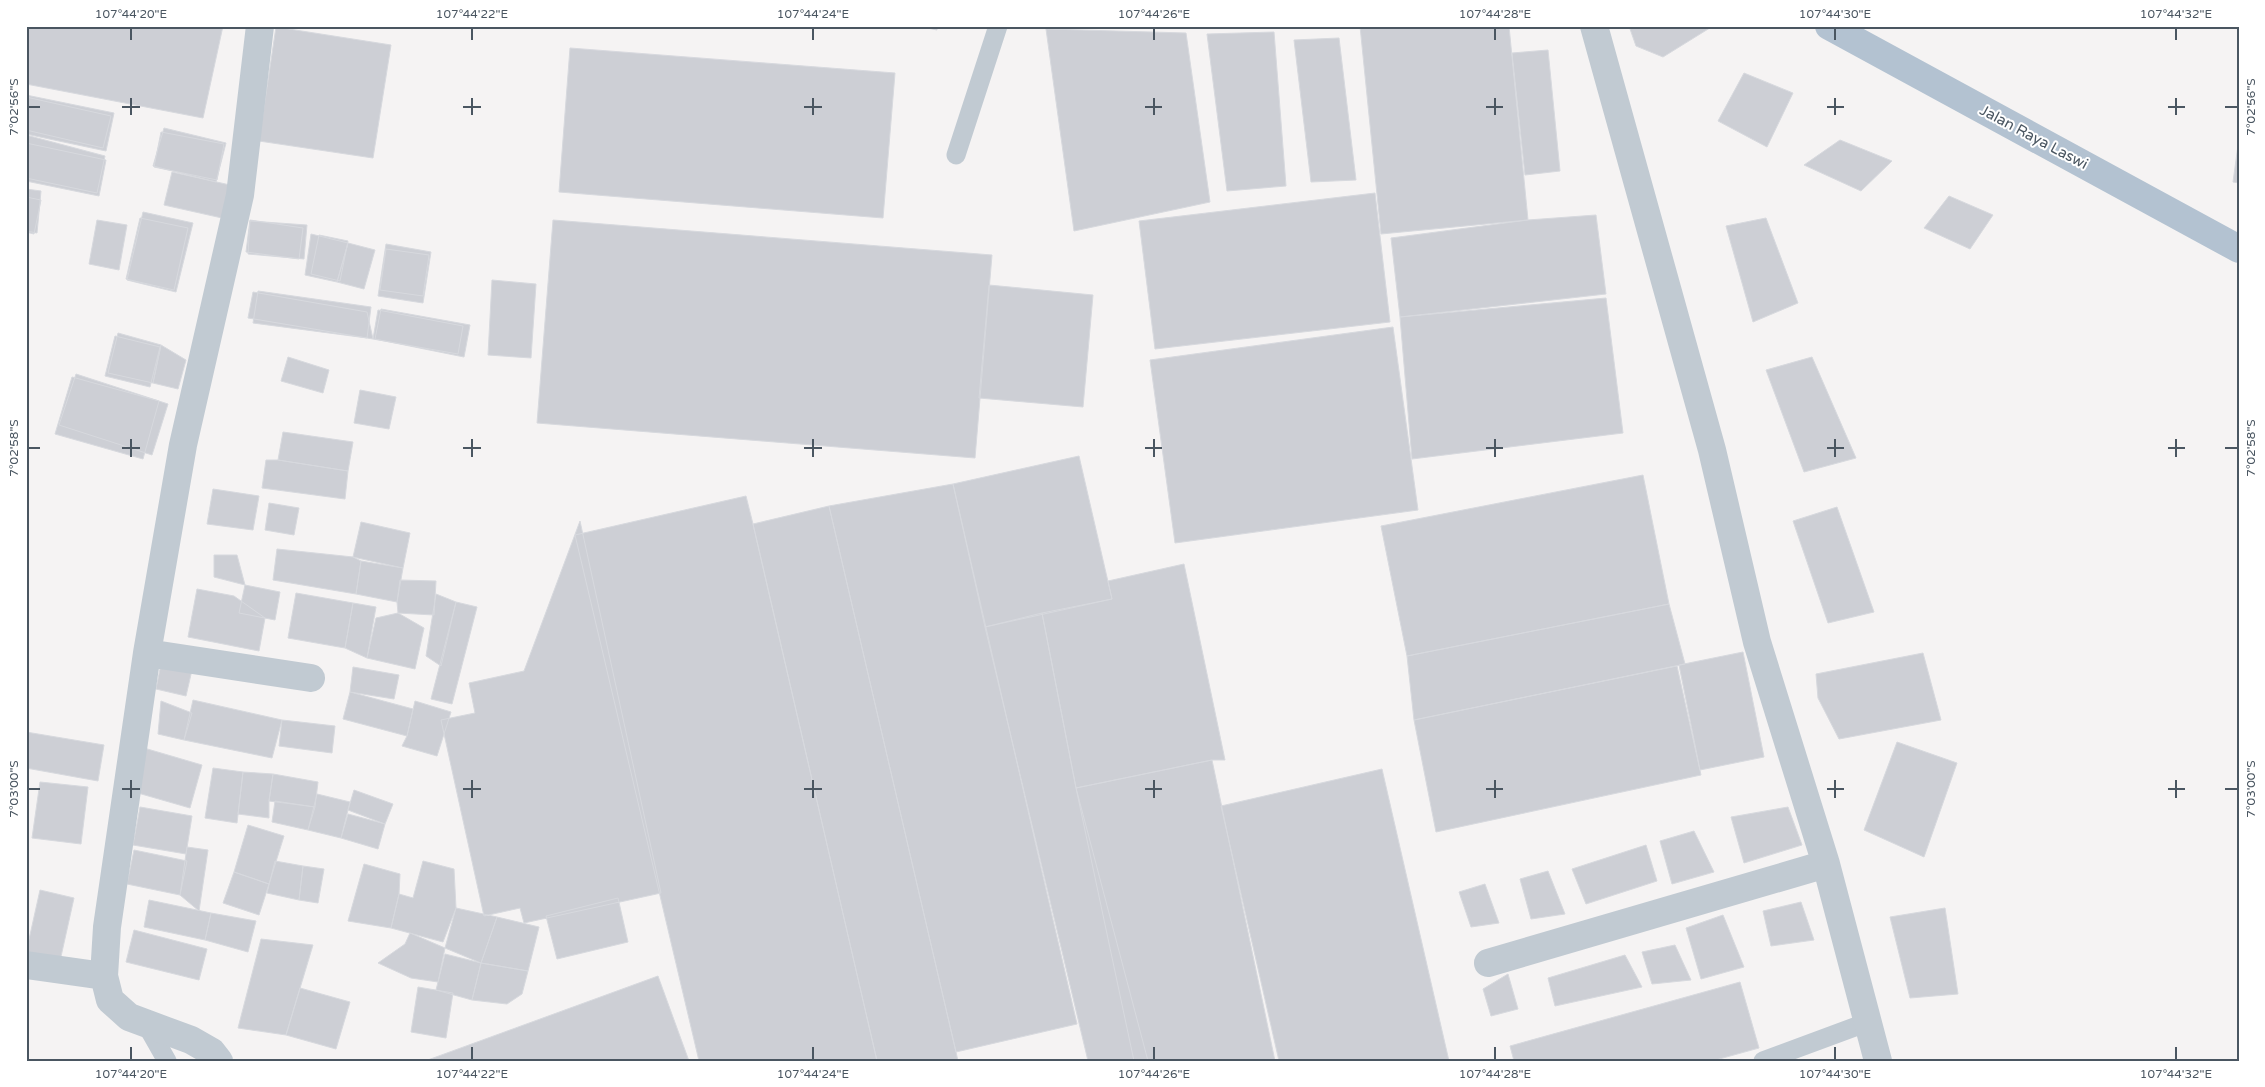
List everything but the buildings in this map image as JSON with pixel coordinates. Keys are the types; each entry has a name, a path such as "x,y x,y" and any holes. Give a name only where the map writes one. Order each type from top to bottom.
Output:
{"main road":[{"name":"Jalan Raya Laswi","path":"1829,26 2239,249"}],"street":[{"path":"220,1061 212,1052 191,1040 129,1017 110,1000 104,976 106,927 147,653 183,445 240,195 260,26"},
{"path":"1594,26 1712,450 1757,642 1826,864 1878,1061"},
{"path":"147,653 311,678"},
{"path":"1488,963 1826,864"},
{"path":"26,965 104,976"}],"lane":[{"path":"956,154 998,26"},
{"path":"1763,1061 1868,1022"},
{"path":"146,1024 167,1061"}]}
